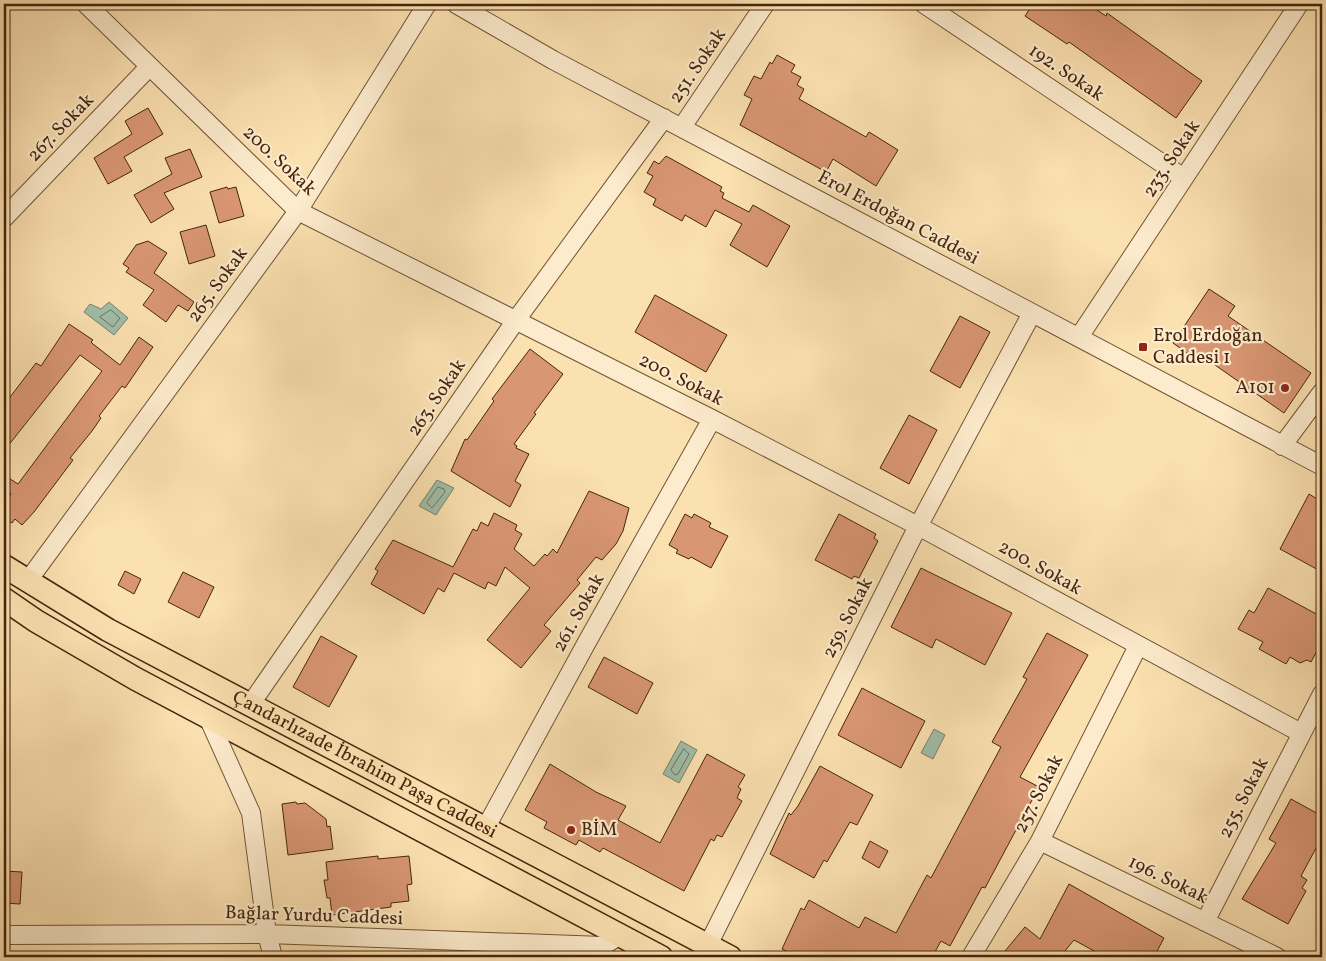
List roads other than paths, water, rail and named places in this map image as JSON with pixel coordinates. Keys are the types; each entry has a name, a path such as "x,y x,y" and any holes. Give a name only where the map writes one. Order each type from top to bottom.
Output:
{"main road":[{"name":"Çandarlızade İbrahim Paşa Caddesi","path":"4,566 100,625 730,957"},
{"name":"Çandarlızade İbrahim Paşa Caddesi","path":"4,599 36,621 136,679 207,715 609,946 661,957"}],"street":[{"name":"200. Sokak","path":"86,4 298,211 712,419 918,526 1302,733"},
{"name":"265. Sokak","path":"28,582 298,211 428,4"},
{"name":"Erol Erdoğan Caddesi","path":"456,4 553,60 1322,466"},
{"name":"251. Sokak","path":"682,127 765,4"},
{"name":"192. Sokak","path":"924,4 1184,178"},
{"name":"233. Sokak","path":"1079,337 1299,4"},
{"name":"267. Sokak","path":"4,218 149,67"},
{"name":"263. Sokak","path":"250,705 516,320 664,118"},
{"name":"259. Sokak","path":"708,945 918,526 1032,313"},
{"path":"1282,446 1322,392"},
{"name":"261. Sokak","path":"484,829 712,419"},
{"name":"257. Sokak","path":"971,957 1040,841 1138,646"},
{"name":"255. Sokak","path":"1205,922 1322,694"},
{"path":"207,715 237,778 251,813 267,934 273,957"},
{"name":"196. Sokak","path":"1040,841 1277,957"},
{"name":"Bağlar Yurdu Caddesi","path":"4,935 267,934 609,946"}],"water":[{"path":"109,302 128,318 114,335 84,312 90,304 101,309"},
{"path":"437,480 454,488 436,515 419,506"},
{"path":"934,729 945,735 933,759 921,753"},
{"path":"681,741 697,750 679,783 663,774"}],"place":[{"name":"Erol Erdoğan Caddesi 1","path":"1143,347"},
{"name":"A101","path":"1285,388"},
{"name":"BİM","path":"571,830"}]}
